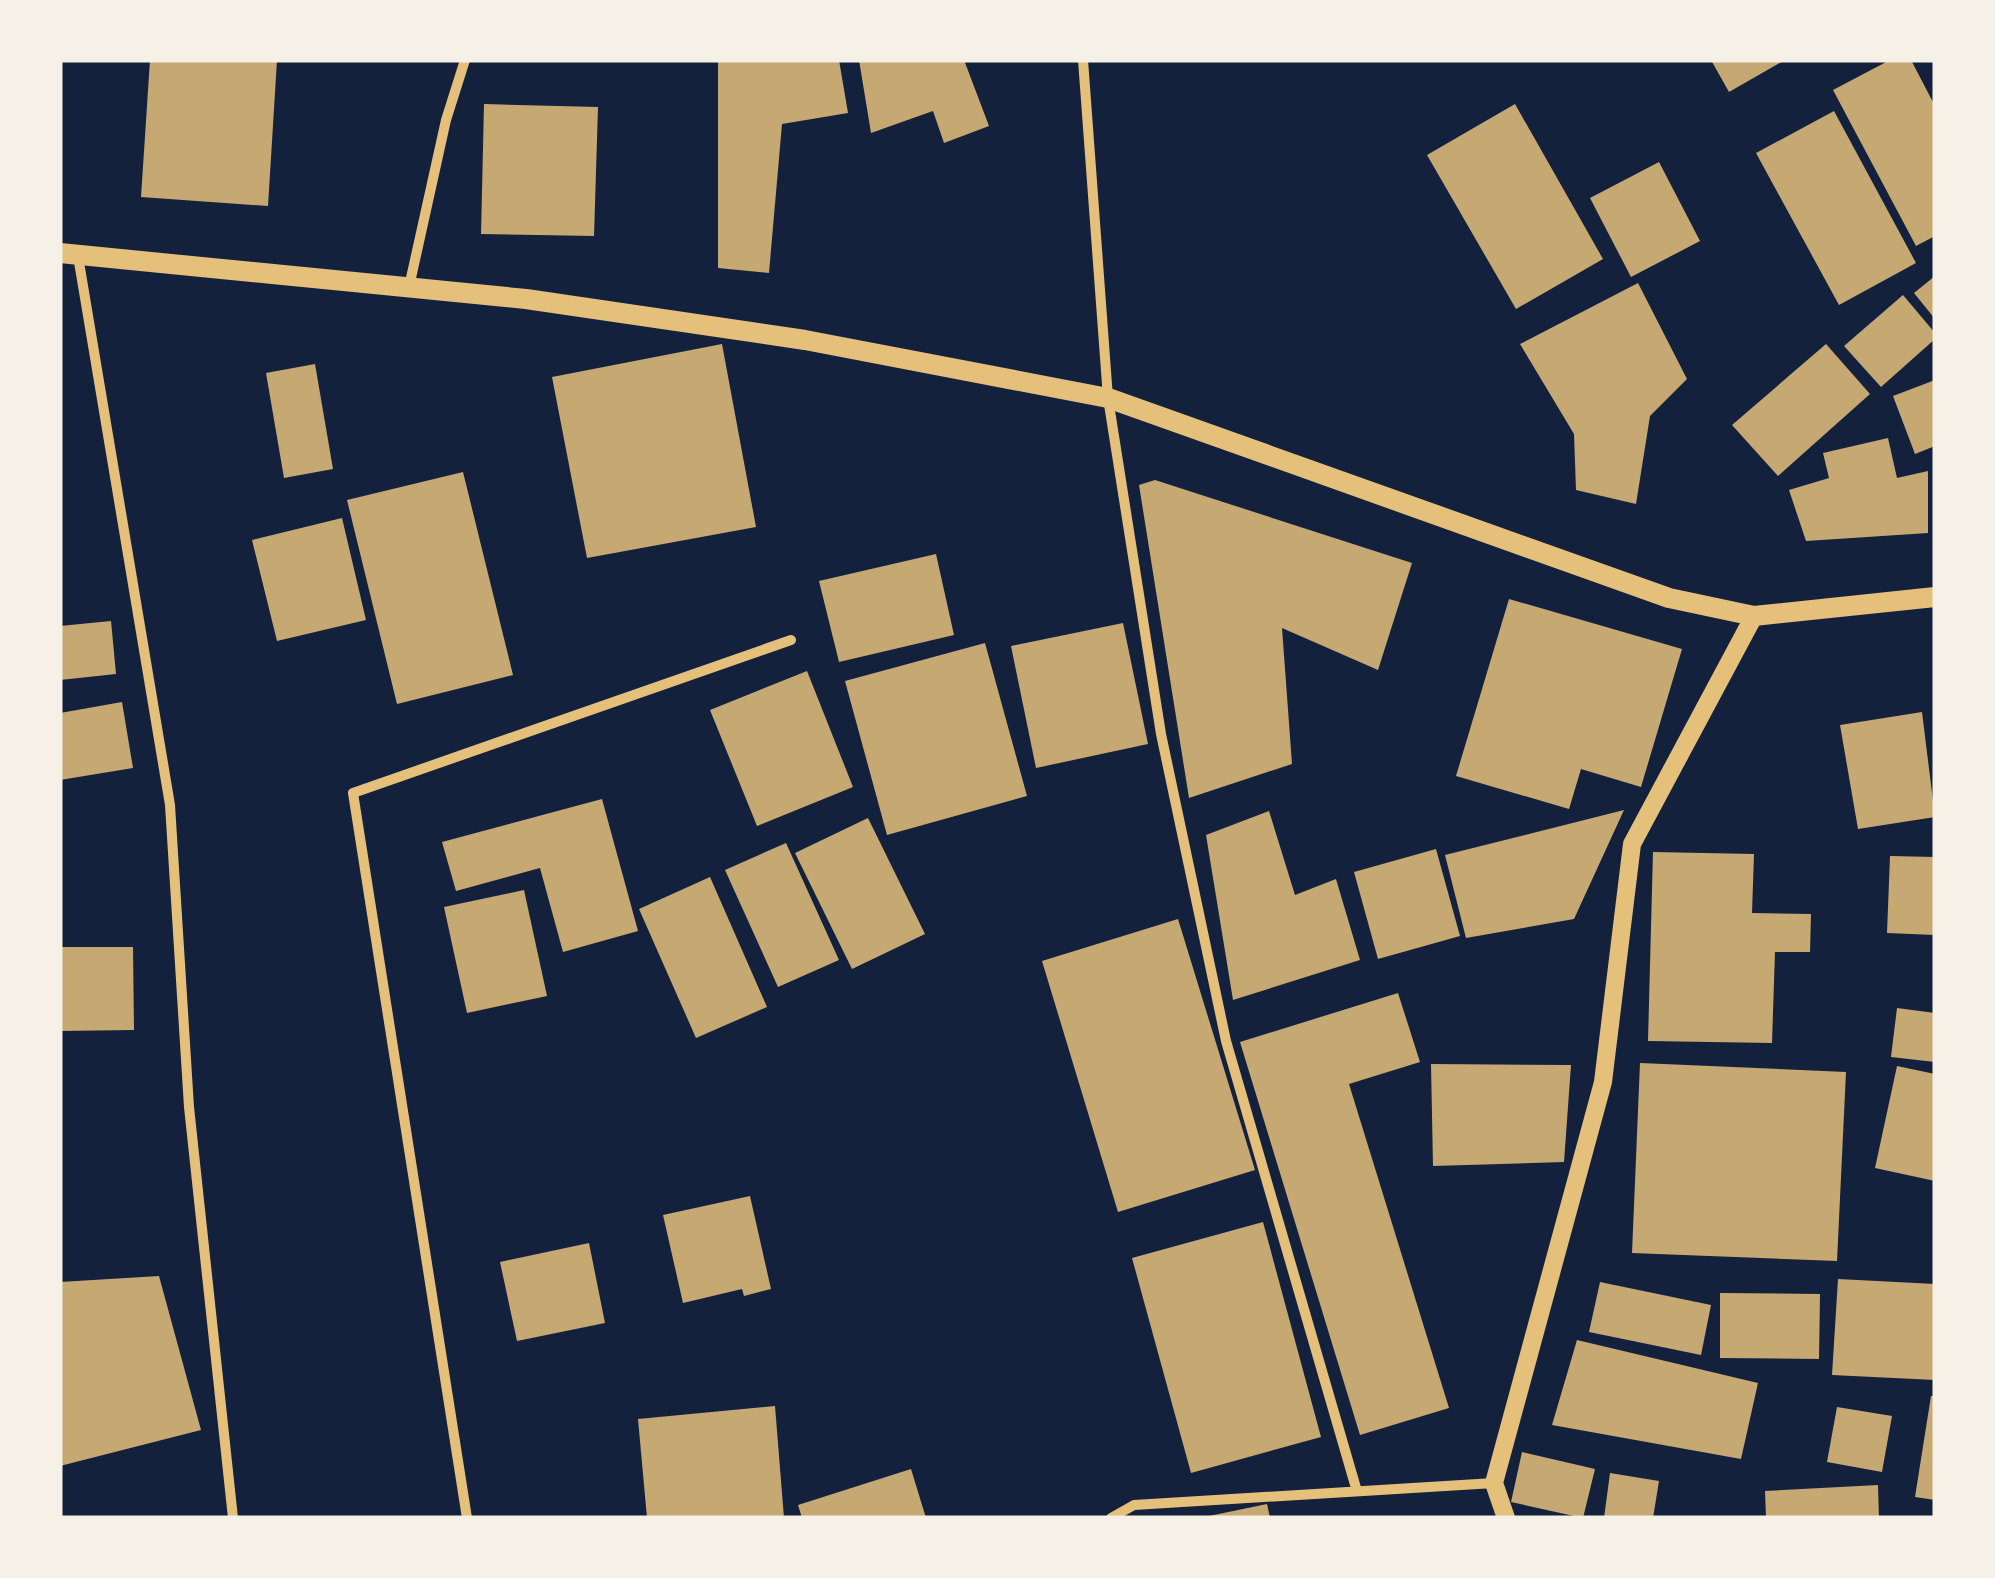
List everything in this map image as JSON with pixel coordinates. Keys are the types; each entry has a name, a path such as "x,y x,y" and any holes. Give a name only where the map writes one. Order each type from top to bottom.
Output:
{"main road":[{"path":"69,254 526,299 805,340 1108,398 1669,598 1754,616 1935,597"}],"street":[{"path":"409,287 446,120 465,60"},
{"path":"1082,60 1108,398 1161,734 1226,1042 1356,1488"},
{"path":"69,254 170,804 189,1107 233,1518"},
{"path":"1506,1518 1494,1483 1603,1082 1632,844 1754,616"},
{"path":"467,1518 353,794 791,640"},
{"path":"1111,1518 1134,1505 1356,1488 1494,1483"}],"building":[{"path":"150,60 277,60 268,206 141,197"},
{"path":"718,60 839,60 848,113 782,124 769,273 718,268"},
{"path":"859,60 964,60 989,126 944,143 933,111 871,133"},
{"path":"1711,60 1785,60 1729,92"},
{"path":"1890,60 1911,60 1935,106 1935,236 1916,246 1833,90"},
{"path":"484,104 598,107 594,236 481,234"},
{"path":"1515,104 1603,259 1516,309 1427,155"},
{"path":"1834,111 1916,263 1839,305 1756,153"},
{"path":"1659,162 1700,241 1631,277 1590,198"},
{"path":"1935,276 1935,319 1914,293"},
{"path":"1638,283 1687,379 1650,416 1636,504 1576,490 1574,434 1520,344"},
{"path":"1903,295 1935,333 1935,339 1881,387 1844,346"},
{"path":"722,344 756,527 587,558 552,377"},
{"path":"1826,344 1870,394 1778,476 1732,425"},
{"path":"315,364 333,469 284,478 266,373"},
{"path":"1935,380 1935,446 1915,454 1893,396"},
{"path":"1888,438 1897,478 1928,471 1928,533 1806,541 1789,490 1829,478 1823,453"},
{"path":"463,472 513,675 397,704 347,500"},
{"path":"1155,480 1412,563 1378,670 1282,628 1292,764 1189,798 1139,485"},
{"path":"342,518 366,620 277,641 252,540"},
{"path":"936,554 954,635 839,662 819,581"},
{"path":"1509,599 1682,649 1641,787 1581,769 1569,809 1456,776"},
{"path":"111,621 116,674 60,680 60,626"},
{"path":"1123,623 1148,744 1036,768 1011,646"},
{"path":"985,643 1027,796 887,835 845,681"},
{"path":"807,671 853,787 757,826 710,710"},
{"path":"122,702 133,768 60,780 60,713"},
{"path":"1922,712 1935,817 1858,829 1840,725"},
{"path":"602,799 638,931 563,952 540,868 456,891 442,842"},
{"path":"1624,810 1574,919 1466,938 1445,855"},
{"path":"1269,811 1295,895 1336,879 1360,960 1233,1000 1206,835"},
{"path":"868,818 925,934 852,969 795,853"},
{"path":"786,843 839,960 778,987 725,870"},
{"path":"1436,849 1460,936 1378,959 1354,872"},
{"path":"1653,852 1754,854 1752,913 1811,914 1810,952 1775,952 1772,1043 1648,1041"},
{"path":"1890,856 1935,857 1935,935 1887,933"},
{"path":"710,877 767,1007 696,1038 639,909"},
{"path":"524,890 547,996 467,1013 444,907"},
{"path":"1178,919 1255,1170 1118,1212 1042,961"},
{"path":"60,947 133,947 134,1030 60,1031"},
{"path":"1398,993 1420,1062 1349,1084 1449,1408 1360,1435 1240,1042"},
{"path":"1897,1008 1935,1013 1935,1062 1891,1057"},
{"path":"1640,1063 1846,1072 1837,1261 1632,1253"},
{"path":"1431,1064 1571,1065 1564,1162 1433,1166"},
{"path":"1897,1066 1935,1074 1935,1181 1875,1168"},
{"path":"750,1196 771,1289 744,1296 742,1289 683,1303 663,1215"},
{"path":"1263,1222 1321,1437 1191,1473 1132,1258"},
{"path":"589,1243 605,1323 517,1341 500,1262"},
{"path":"159,1276 201,1430 60,1466 60,1282"},
{"path":"1838,1279 1935,1284 1935,1380 1832,1375"},
{"path":"1600,1282 1711,1305 1701,1355 1589,1332"},
{"path":"1720,1293 1820,1294 1819,1359 1720,1358"},
{"path":"1577,1340 1758,1383 1741,1459 1552,1425"},
{"path":"1931,1396 1935,1396 1935,1500 1915,1497"},
{"path":"775,1406 784,1518 647,1518 638,1419"},
{"path":"1837,1407 1892,1416 1882,1472 1827,1462"},
{"path":"1522,1452 1595,1469 1583,1518 1511,1502"},
{"path":"911,1469 926,1518 802,1518 798,1505"},
{"path":"1610,1473 1659,1481 1653,1518 1604,1518"},
{"path":"1878,1485 1879,1518 1766,1518 1765,1491"},
{"path":"1267,1504 1270,1518 1209,1518 1209,1516"}]}
